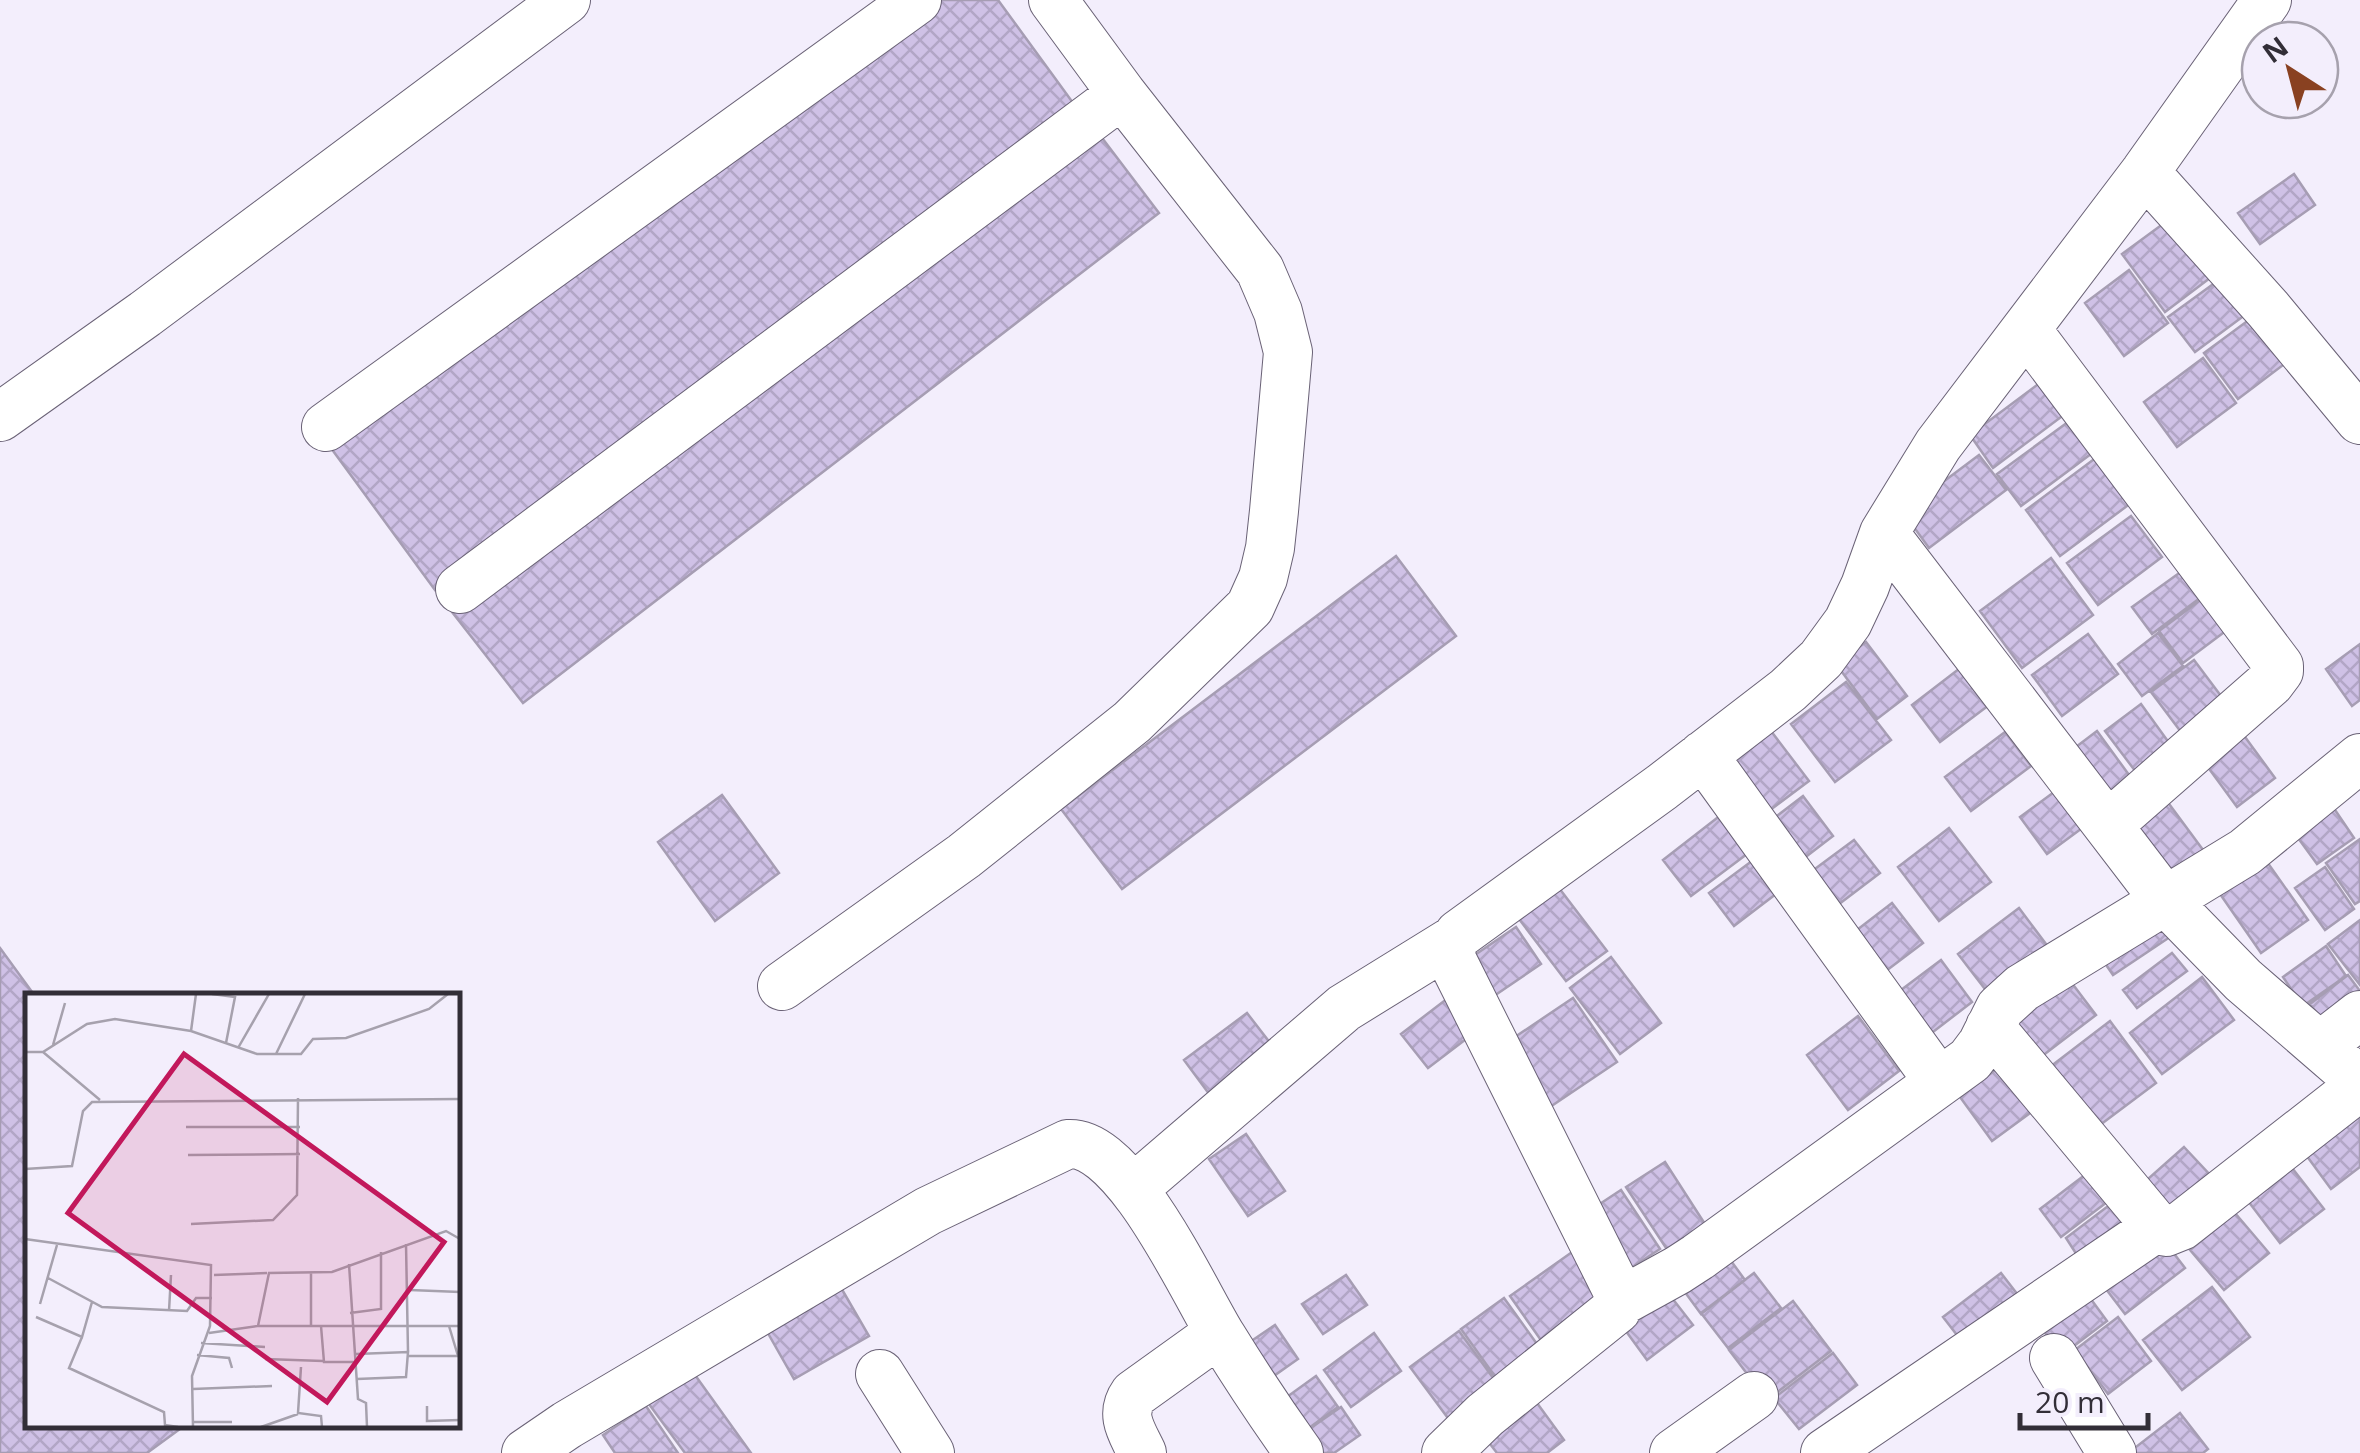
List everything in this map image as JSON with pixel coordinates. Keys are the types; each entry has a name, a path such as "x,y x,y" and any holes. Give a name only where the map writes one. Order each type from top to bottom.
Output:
{"street":[{"path":"0,418 566,0"},
{"path":"326,427 917,0"},
{"path":"782,986 964,856 1132,722 1250,607 1263,578 1270,548 1288,352 1278,312 1260,270 1053,0"},
{"path":"1133,1190 1344,1008 1454,940 1788,690 1821,660 1848,622 1884,533 1938,445 2146,172 2267,0"},
{"path":"460,589 1122,94"},
{"path":"2146,172 2360,420"},
{"path":"2026,329 2279,666 2270,683 2108,826"},
{"path":"1884,533 2164,899 2243,980 2360,1084 2181,1226 2166,1232 2157,1227 1990,1027"},
{"path":"1704,754 1940,1082"},
{"path":"1446,1453 1485,1416 1617,1309 1620,1302 1698,1257 1978,1052 2000,1008 2022,988 2245,852 2360,758"},
{"path":"1454,940 1449,954 1620,1302"},
{"path":"2320,1046 2360,1015"},
{"path":"526,1453 928,1211 1068,1144 1087,1146 1102,1156 1160,1226 1219,1333 1298,1453"},
{"path":"1825,1453 2157,1227"},
{"path":"1142,1453 1126,1421 1130,1399 1219,1333"},
{"path":"2054,1358 2112,1453"},
{"path":"880,1374 930,1453"},
{"path":"1674,1453 1754,1396"}],"building":[{"path":"939,0 998,0 1084,118 435,590 328,444"},
{"path":"1090,122 1159,213 523,703 452,612"},
{"path":"2294,174 2315,205 2260,244 2238,213"},
{"path":"2167,221 2210,278 2165,312 2122,254"},
{"path":"2129,270 2168,323 2124,356 2085,303"},
{"path":"2227,274 2253,309 2195,352 2168,317"},
{"path":"2257,314 2291,359 2238,399 2204,353"},
{"path":"2203,358 2236,403 2177,447 2144,402"},
{"path":"2053,373 2077,405 1993,468 1970,435"},
{"path":"2079,414 2103,445 2021,506 1997,474"},
{"path":"2105,451 2139,497 2060,556 2026,510"},
{"path":"1979,455 2006,490 1929,548 1903,512"},
{"path":"2131,516 2162,557 2098,605 2067,563"},
{"path":"1396,556 1456,636 1122,889 1061,809"},
{"path":"2051,558 2093,615 2022,668 1980,611"},
{"path":"2189,566 2208,592 2152,634 2132,607"},
{"path":"2207,595 2231,627 2183,663 2159,631"},
{"path":"2158,633 2183,666 2142,696 2118,664"},
{"path":"2088,634 2118,674 2062,716 2032,675"},
{"path":"1866,642 1907,696 1877,719 1836,664"},
{"path":"2360,644 2360,700 2352,706 2326,669"},
{"path":"2194,660 2233,712 2190,744 2151,692"},
{"path":"1968,662 1997,699 1940,742 1912,705"},
{"path":"1846,682 1891,740 1835,782 1791,724"},
{"path":"2141,704 2180,758 2145,784 2105,731"},
{"path":"2237,726 2275,778 2237,807 2199,755"},
{"path":"1771,731 1809,781 1758,819 1720,770"},
{"path":"2097,731 2140,790 2107,814 2064,756"},
{"path":"2005,732 2031,766 1971,811 1945,777"},
{"path":"2061,787 2089,823 2047,854 2020,817"},
{"path":"2161,793 2209,858 2166,890 2118,826"},
{"path":"722,795 779,873 715,921 658,842"},
{"path":"1803,796 1833,836 1790,869 1760,829"},
{"path":"2331,804 2354,838 2317,864 2293,831"},
{"path":"1726,811 1755,848 1691,896 1663,860"},
{"path":"1949,828 1991,882 1939,921 1898,867"},
{"path":"2360,839 2360,901 2355,904 2326,863"},
{"path":"1854,840 1880,873 1826,914 1800,880"},
{"path":"1764,852 1789,884 1734,926 1709,893"},
{"path":"2265,859 2308,920 2261,953 2218,891"},
{"path":"2325,867 2354,909 2325,930 2295,888"},
{"path":"1559,888 1607,951 1566,981 1519,919"},
{"path":"1892,903 1923,943 1870,983 1840,943"},
{"path":"2019,908 2049,948 1988,993 1958,954"},
{"path":"2157,918 2170,937 2113,975 2100,956"},
{"path":"2360,920 2360,985 2328,944"},
{"path":"1516,927 1541,964 1488,1000 1463,963"},
{"path":"2326,946 2346,976 2303,1006 2283,977"},
{"path":"0,948 33,993 25,993 25,1428 181,1428 147,1453 0,1453"},
{"path":"2172,953 2187,971 2137,1008 2123,990"},
{"path":"1611,957 1661,1023 1620,1054 1570,988"},
{"path":"1941,960 1972,1002 1929,1035 1897,993"},
{"path":"2065,974 2096,1015 2033,1063 2002,1021"},
{"path":"2348,975 2360,991 2360,1009 2331,1032 2310,1004"},
{"path":"2202,977 2234,1020 2162,1074 2130,1033"},
{"path":"1452,995 1478,1030 1428,1068 1401,1034"},
{"path":"1573,998 1617,1062 1547,1109 1503,1045"},
{"path":"1247,1013 1281,1057 1218,1106 1184,1060"},
{"path":"1858,1016 1899,1071 1848,1110 1807,1055"},
{"path":"2110,1021 2156,1083 2092,1131 2046,1070"},
{"path":"2011,1058 2045,1102 1992,1141 1960,1097"},
{"path":"2360,1102 2360,1167 2331,1189 2298,1144"},
{"path":"1246,1134 1285,1191 1248,1216 1209,1159"},
{"path":"2184,1147 2212,1177 2168,1217 2140,1186"},
{"path":"1665,1162 1712,1235 1674,1260 1626,1187"},
{"path":"2289,1164 2324,1209 2280,1243 2245,1197"},
{"path":"2094,1168 2115,1196 2061,1237 2040,1209"},
{"path":"1621,1190 1660,1249 1625,1272 1586,1213"},
{"path":"2120,1197 2142,1230 2086,1269 2066,1238"},
{"path":"2235,1213 2269,1253 2224,1290 2190,1250"},
{"path":"2156,1230 2185,1268 2125,1314 2096,1276"},
{"path":"1575,1250 1615,1308 1550,1353 1510,1296"},
{"path":"1723,1250 1745,1280 1701,1314 1679,1284"},
{"path":"1754,1273 1781,1308 1728,1348 1701,1313"},
{"path":"2001,1273 2028,1308 1967,1348 1943,1317"},
{"path":"1346,1275 1367,1305 1323,1334 1302,1304"},
{"path":"840,1286 869,1336 794,1379 765,1328"},
{"path":"2082,1287 2107,1321 2062,1355 2036,1321"},
{"path":"2212,1287 2250,1337 2182,1390 2143,1340"},
{"path":"1665,1289 1693,1325 1647,1360 1620,1323"},
{"path":"1504,1298 1547,1358 1504,1389 1461,1329"},
{"path":"1793,1301 1831,1351 1767,1400 1729,1350"},
{"path":"2118,1317 2151,1361 2108,1394 2075,1350"},
{"path":"1275,1325 1298,1359 1258,1387 1235,1352"},
{"path":"1459,1331 1504,1393 1456,1429 1410,1367"},
{"path":"1374,1333 1401,1371 1351,1407 1324,1370"},
{"path":"1833,1353 1857,1385 1799,1429 1774,1398"},
{"path":"690,1368 751,1453 685,1453 646,1400"},
{"path":"1316,1376 1338,1407 1295,1438 1273,1407"},
{"path":"1537,1403 1564,1440 1547,1453 1497,1453 1487,1440"},
{"path":"646,1406 678,1453 615,1453 603,1435"},
{"path":"1341,1407 1360,1435 1334,1453 1315,1453 1302,1434"},
{"path":"2180,1413 2208,1449 2203,1453 2132,1450"}]}
